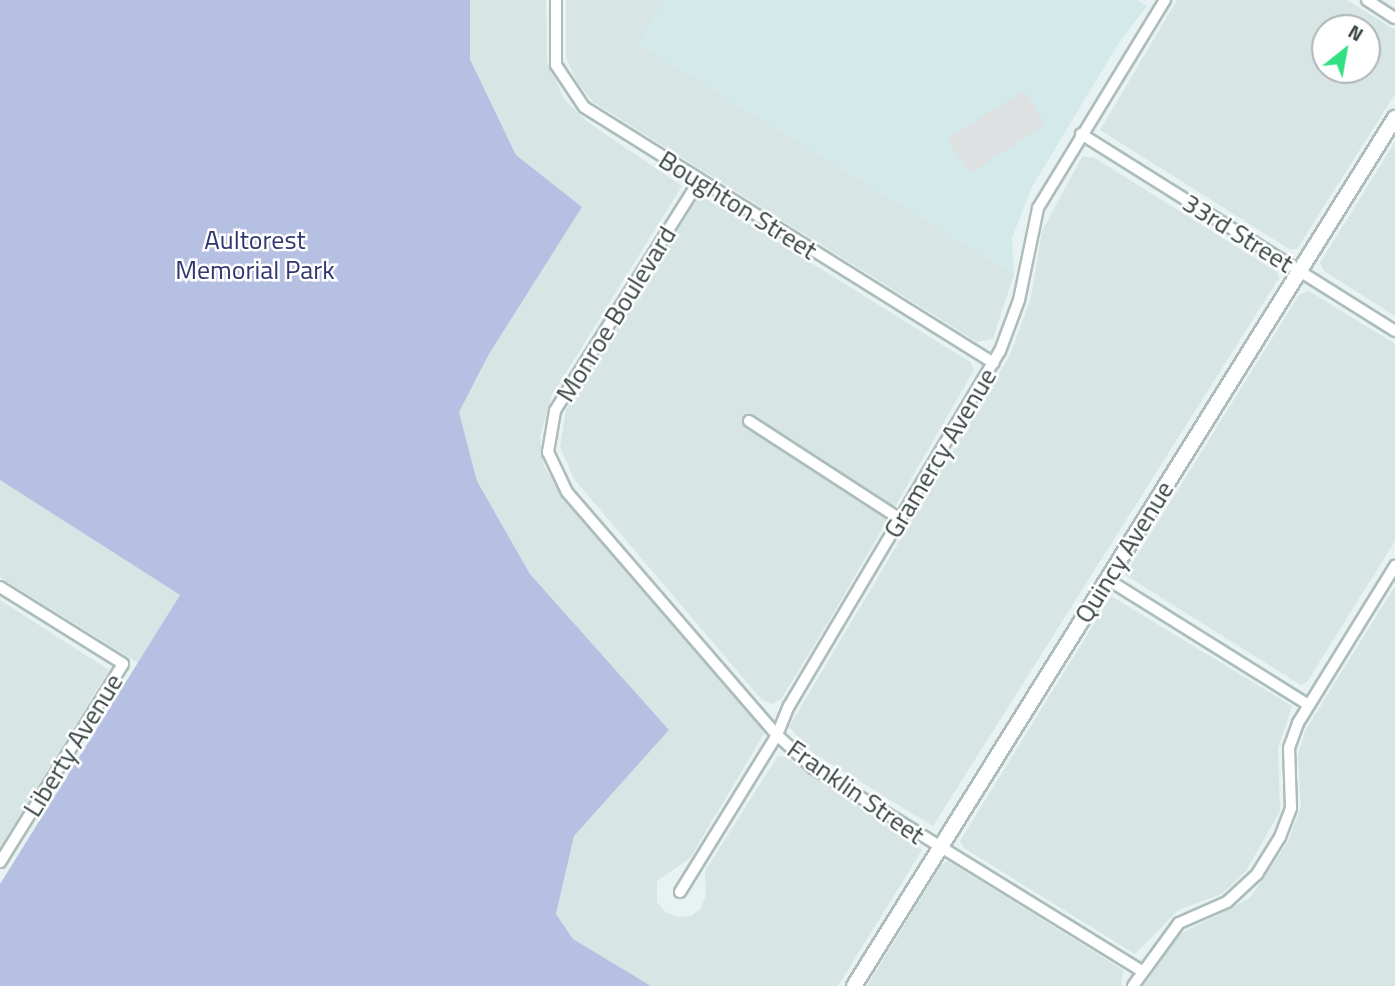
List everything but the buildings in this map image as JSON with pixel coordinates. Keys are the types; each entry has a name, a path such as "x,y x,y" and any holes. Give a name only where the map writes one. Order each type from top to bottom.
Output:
{"street":[{"name":"Boughton Street","path":"556,0 555,58 572,94 601,121 993,363"},
{"name":"Gramercy Avenue","path":"680,892 778,735 789,706 993,363 1019,300 1038,208 1165,0"},
{"path":"1367,0 1395,18"},
{"name":"Quincy Avenue","path":"854,986 1395,118"},
{"name":"33rd Street","path":"1081,134 1395,331"},
{"name":"Monroe Boulevard","path":"548,452 555,411 699,181"},
{"path":"749,421 900,519"},
{"name":"Franklin Street","path":"548,452 567,492 778,735 813,768 938,849 1142,971"},
{"path":"1133,986 1179,923 1227,902 1258,874 1286,822 1292,794 1289,748 1309,705 1395,566"},
{"path":"1107,579 1309,705"},
{"name":"Liberty Avenue","path":"0,587 123,664 0,862"}],"shaded area":[{"path":"470,0 546,0 547,61 564,99 586,121 682,186 552,395 540,437 544,466 562,495 765,732 690,858 657,881 657,902 665,912 678,917 691,916 701,908 706,895 705,871 778,756 786,757 922,850 838,986 651,986 573,939 556,914 574,836 669,730 530,574 477,481 459,412 489,354 582,207 516,155 470,58"},
{"path":"566,0 665,0 639,44 1014,274 993,339 977,342 593,102 577,82 566,57"},
{"path":"665,0 1137,0 1147,6 1120,41 1032,187 1012,238 1014,274 638,44"},
{"path":"1177,0 1347,0 1369,14 1311,14 1311,84 1381,84 1381,21 1395,30 1395,94 1297,249 1289,249 1100,130"},
{"path":"1024,91 1046,124 970,173 947,139"},
{"path":"1395,142 1395,316 1324,271 1320,263"},
{"path":"1082,157 1093,157 1277,272 1279,278 933,826 813,753 789,727 1010,355 1031,298 1042,231"},
{"path":"704,196 970,362 974,370 829,621 781,699 772,704 762,700 574,479 560,447 566,410 698,198"},
{"path":"1309,291 1395,344 1395,541 1307,682 1301,685 1125,575 1299,295"},
{"path":"0,480 180,595 138,663 0,577"},
{"path":"1395,586 1395,986 1143,986 1180,934 1250,898 1288,842 1301,806 1298,755 1305,731"},
{"path":"1111,596 1292,706 1278,748 1280,811 1246,871 1222,894 1178,910 1135,954 964,848 960,841"},
{"path":"0,600 109,670 0,847"},
{"path":"948,861 1123,970 1121,986 867,986 941,865"}],"green space":[{"name":"Aultorest Memorial Park","path":"0,0 470,0 470,59 516,155 582,207 489,354 459,412 477,481 530,574 669,730 574,836 556,914 573,939 651,986 0,986 0,884 180,595 0,480"}]}
